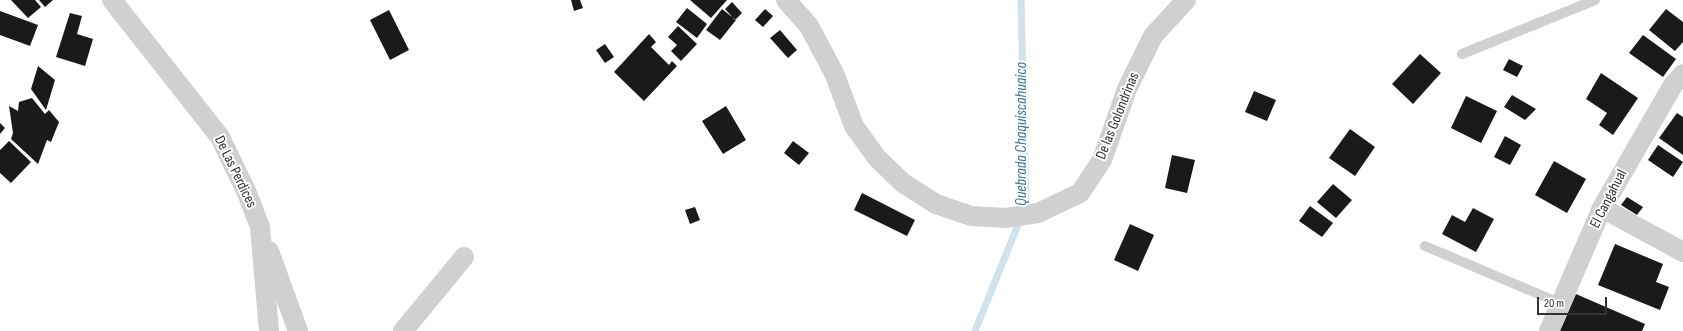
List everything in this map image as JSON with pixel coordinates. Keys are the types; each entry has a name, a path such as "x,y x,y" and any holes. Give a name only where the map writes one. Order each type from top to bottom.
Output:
{"street":[{"name":"De Las Perdices","path":"112,0 220,137 247,192 260,227 269,331"},
{"name":"De las Golondrinas","path":"786,0 809,26 834,73 854,126 877,158 903,183 936,204 971,216 1005,218 1038,213 1080,192 1102,160 1127,89 1153,36 1186,0"},
{"name":"El Cangahual","path":"1549,331 1562,304 1602,208 1680,84"},
{"path":"1602,208 1683,252"},
{"path":"260,227 298,331"},
{"path":"403,331 464,257"}],"lane":[{"path":"1462,54 1595,0"},
{"path":"1425,246 1562,304"}],"building":[{"path":"11,0 35,0 41,7 28,18"},
{"path":"39,0 53,0 45,7"},
{"path":"571,0 580,0 583,8 574,11"},
{"path":"690,0 727,0 711,18"},
{"path":"732,2 742,13 735,20 725,9"},
{"path":"687,8 707,24 697,38 676,22"},
{"path":"722,9 736,20 720,40 706,30"},
{"path":"765,9 773,16 763,27 755,20"},
{"path":"1666,9 1683,22 1683,42 1675,51 1649,30"},
{"path":"389,10 409,50 390,60 370,20"},
{"path":"0,11 38,25 30,46 0,35"},
{"path":"70,13 82,16 77,34 93,39 85,66 56,57"},
{"path":"678,26 697,44 681,61 671,51 677,45 668,37"},
{"path":"780,30 797,50 788,58 770,38"},
{"path":"649,34 656,42 651,47 669,65 672,61 677,66 644,101 614,72"},
{"path":"1643,35 1676,59 1663,77 1629,53"},
{"path":"605,44 614,57 605,63 596,50"},
{"path":"1420,54 1441,73 1413,104 1392,84"},
{"path":"1509,59 1523,66 1517,77 1503,70"},
{"path":"38,66 55,80 46,110 31,89"},
{"path":"1601,73 1638,98 1613,135 1599,125 1607,113 1586,99"},
{"path":"1254,91 1276,100 1267,121 1245,112"},
{"path":"1512,95 1536,109 1525,120 1504,107"},
{"path":"1466,96 1497,111 1481,143 1451,128"},
{"path":"32,98 45,114 49,110 59,122 51,142 47,140 38,164 11,139 13,133 9,106 18,111 19,102"},
{"path":"726,106 746,140 723,154 702,121"},
{"path":"1677,113 1683,117 1683,155 1659,138"},
{"path":"0,123 5,128 0,134"},
{"path":"1350,129 1375,147 1355,176 1329,158"},
{"path":"1505,136 1521,145 1510,165 1494,157"},
{"path":"9,141 31,162 11,183 0,173 0,150"},
{"path":"793,141 809,153 799,165 784,153"},
{"path":"1658,145 1683,162 1673,177 1648,160"},
{"path":"1172,155 1195,160 1187,193 1165,188"},
{"path":"1554,161 1586,179 1567,213 1535,195"},
{"path":"1333,184 1352,200 1336,218 1317,202"},
{"path":"862,193 915,220 907,236 854,210"},
{"path":"1627,197 1643,207 1637,215 1621,205"},
{"path":"1310,206 1333,223 1322,237 1299,221"},
{"path":"695,207 700,220 690,224 685,210"},
{"path":"1473,208 1494,219 1476,252 1442,234 1452,215 1465,222"},
{"path":"1130,224 1154,235 1138,271 1114,260"},
{"path":"1615,244 1663,264 1656,282 1669,287 1660,310 1598,285"},
{"path":"1576,294 1645,324 1642,331 1560,331"}],"waterway":[{"name":"Quebrada Chaquiscahuaico","path":"975,331 1026,205 1021,0"}]}
